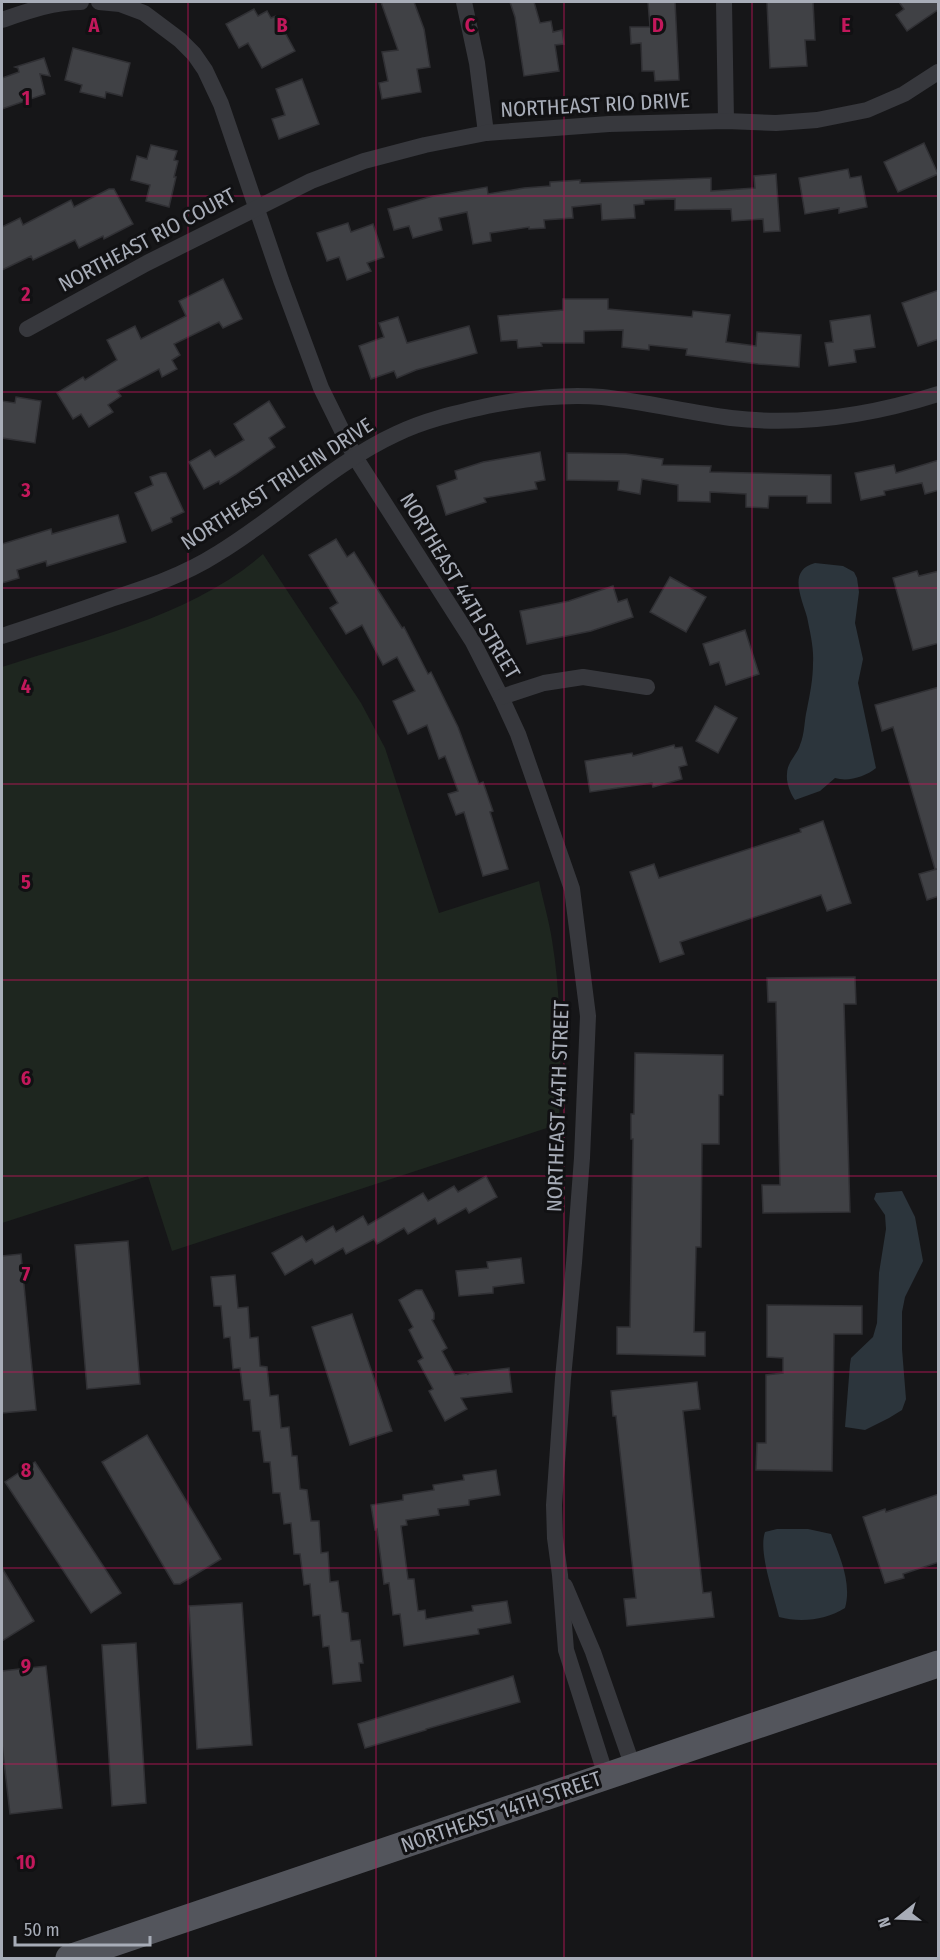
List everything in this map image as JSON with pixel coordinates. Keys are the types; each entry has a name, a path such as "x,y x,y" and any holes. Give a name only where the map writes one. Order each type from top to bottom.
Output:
{"main road":[{"name":"NORTHEAST 14TH STREET","path":"69,1959 936,1665"}],"street":[{"path":"2,20 66,2 81,2"},
{"name":"NORTHEAST 44TH STREET","path":"99,2 120,4 144,13 163,25 194,54 205,70 221,104 321,388 355,457 473,642 501,697 518,734 572,889 588,1016 582,1158 555,1505 555,1538 566,1650 606,1776"},
{"path":"464,2 477,63 486,133"},
{"path":"724,2 726,121"},
{"name":"NORTHEAST RIO DRIVE","path":"257,208 311,181 364,161 425,145 486,133 609,124 726,121 776,123 817,120 867,110 904,94 939,72"},
{"name":"NORTHEAST RIO COURT","path":"27,329 147,263 257,208"},
{"name":"NORTHEAST TRILEIN DRIVE","path":"2,636 171,579 217,555 355,457 395,434 437,418 536,398 599,397 732,418 789,420 852,415 909,404 939,394"},
{"path":"501,697 544,683 583,677 647,687"},
{"name":"NORTHEAST 44TH STREET","path":"560,1575 593,1652 633,1767"}],"shaded area":[{"path":"263,554 361,703 385,748 439,913 539,881 551,933 558,986 559,1124 172,1251 148,1176 2,1223 2,667 104,635 172,609 204,594"},
{"path":"815,563 843,566 854,572 857,578 859,592 855,623 863,659 858,683 876,768 856,778 835,778 820,791 795,800 788,784 787,770 799,749 803,736 812,681 813,657 812,640 800,594 799,578 806,567"},
{"path":"902,1191 915,1217 923,1261 905,1297 902,1312 906,1399 902,1410 865,1430 845,1427 851,1358 873,1337 877,1323 879,1273 886,1229 885,1215 874,1199 876,1193"},
{"path":"777,1529 808,1529 831,1534 846,1580 845,1608 813,1619 796,1620 779,1617 768,1574 763,1540 765,1532"}],"building":[{"path":"381,2 414,2 424,29 430,67 417,69 421,92 382,99 379,83 388,81 382,52 398,50"},
{"path":"510,2 534,2 540,23 551,21 553,32 562,30 564,44 555,45 559,71 524,76 515,17"},
{"path":"648,2 675,2 679,80 655,81 654,71 642,71 641,43 631,44 630,27 650,27"},
{"path":"767,2 813,2 815,40 805,40 807,66 770,68"},
{"path":"899,2 939,2 939,9 907,31 896,15 904,9"},
{"path":"254,9 258,16 267,11 271,18 276,16 295,51 262,68 248,43 239,48 226,24"},
{"path":"73,48 130,63 122,96 106,92 105,98 80,92 82,85 65,80"},
{"path":"44,58 50,76 40,74 45,94 2,109 2,78 19,72 15,67"},
{"path":"302,79 319,124 279,139 272,119 285,115 276,89"},
{"path":"924,143 938,174 898,192 884,162"},
{"path":"151,145 177,151 174,160 178,161 174,177 176,177 169,207 146,201 150,185 131,180 137,156 147,159"},
{"path":"848,169 850,178 861,176 867,207 839,213 839,208 805,214 799,178"},
{"path":"776,174 780,231 764,232 763,219 732,221 731,209 675,210 675,199 644,200 644,204 634,205 635,218 602,220 601,204 572,207 573,218 544,220 545,228 529,229 529,227 490,233 491,241 473,244 467,212 439,218 442,230 413,238 409,226 394,230 388,209 433,196 487,187 488,194 550,186 550,182 711,178 711,191 755,188 754,176"},
{"path":"109,189 114,189 133,224 104,239 103,236 79,248 75,240 33,260 31,256 2,270 2,227 20,218 23,225 71,200 74,207"},
{"path":"348,223 351,232 373,224 384,257 367,263 371,271 347,280 339,257 327,261 317,233"},
{"path":"223,279 242,319 223,328 219,322 174,344 180,355 172,360 177,369 162,377 159,369 117,391 121,396 108,405 113,412 89,427 81,414 73,419 57,393 83,377 85,380 117,360 107,340 135,326 141,339 186,316 179,301"},
{"path":"939,290 939,339 918,346 902,303"},
{"path":"563,299 608,299 608,309 692,317 693,311 730,315 726,342 756,346 757,332 801,335 799,367 686,355 687,349 649,345 649,350 622,347 623,330 584,331 584,343 541,343 542,346 518,348 517,340 501,341 498,316 563,310"},
{"path":"870,315 875,347 854,350 856,362 829,366 825,343 833,342 830,321"},
{"path":"398,317 407,343 469,326 477,353 416,370 397,378 394,371 371,379 359,346 384,337 379,323"},
{"path":"16,397 41,401 35,443 2,438 2,401 15,403"},
{"path":"269,401 285,427 269,438 275,447 220,484 219,481 204,489 189,462 210,450 215,457 244,440 234,424"},
{"path":"540,452 545,480 535,482 537,489 484,498 486,502 446,515 437,486 457,479 455,471 483,462"},
{"path":"567,453 626,454 663,459 662,465 711,466 710,472 831,475 831,503 807,503 807,496 769,496 768,508 746,507 746,494 710,492 710,502 678,501 678,485 642,479 640,494 618,490 619,481 567,480"},
{"path":"939,460 939,490 925,494 922,483 884,491 885,495 861,500 855,473 894,465 896,473"},
{"path":"166,473 184,512 171,518 172,522 152,531 135,493 153,485 150,477"},
{"path":"118,515 126,542 47,566 46,561 17,570 19,578 2,583 2,544 51,529 52,534"},
{"path":"336,539 347,557 354,552 402,628 404,627 428,674 431,672 458,727 479,784 483,782 508,869 483,876 464,812 456,815 448,794 458,791 445,756 439,759 427,725 408,734 393,701 415,691 397,657 383,665 362,625 346,634 330,608 338,603 309,555"},
{"path":"917,571 919,576 939,571 939,643 913,650 893,578"},
{"path":"670,577 706,597 686,632 650,612"},
{"path":"613,586 618,602 627,599 633,617 591,631 527,644 520,611 569,601"},
{"path":"745,630 759,674 726,685 719,662 710,665 703,644"},
{"path":"939,687 939,896 927,900 919,874 937,869 935,869 893,727 882,731 875,705"},
{"path":"715,706 737,718 718,753 696,741"},
{"path":"674,745 675,748 682,747 687,765 679,767 682,779 653,787 652,783 590,792 585,761 632,753 633,756"},
{"path":"823,821 851,903 827,911 821,895 680,942 684,954 660,962 630,872 654,864 659,878 801,832 800,829"},
{"path":"855,977 856,1004 844,1004 850,1212 763,1213 762,1185 780,1185 776,1002 768,1002 767,978"},
{"path":"635,1053 723,1055 723,1095 719,1095 719,1144 702,1144 701,1247 696,1247 694,1332 705,1332 705,1356 617,1354 617,1327 630,1327 633,1139 631,1139 631,1114 634,1114"},
{"path":"486,1176 497,1197 469,1213 466,1208 438,1224 435,1218 408,1234 404,1228 377,1244 374,1239 346,1254 343,1248 315,1264 312,1259 285,1275 272,1253 302,1236 306,1242 333,1226 336,1232 363,1216 368,1225 423,1193 428,1201 454,1186 458,1192"},
{"path":"128,1241 140,1384 87,1389 75,1245"},
{"path":"21,1254 36,1410 2,1413 2,1256"},
{"path":"521,1258 524,1283 493,1287 493,1293 459,1296 456,1271 488,1268 487,1262"},
{"path":"235,1275 238,1308 248,1307 250,1338 258,1337 260,1366 267,1367 270,1396 278,1395 281,1428 289,1427 292,1456 297,1456 300,1489 307,1490 311,1521 319,1521 321,1553 328,1552 330,1582 338,1581 342,1612 348,1613 351,1641 360,1640 363,1663 359,1663 361,1681 333,1684 329,1646 323,1647 320,1615 313,1616 310,1584 304,1585 300,1554 294,1554 291,1523 284,1524 280,1493 273,1493 270,1462 264,1462 260,1431 253,1431 250,1400 244,1400 240,1368 233,1369 230,1337 224,1338 221,1306 214,1306 211,1277"},
{"path":"416,1290 422,1290 434,1313 432,1320 447,1348 442,1351 455,1375 509,1368 512,1392 461,1398 467,1409 445,1421 429,1391 433,1389 418,1361 423,1358 409,1330 413,1327 399,1300"},
{"path":"767,1305 862,1306 862,1334 834,1334 832,1471 756,1470 757,1443 766,1443 766,1375 783,1373 783,1358 767,1357"},
{"path":"352,1314 392,1431 350,1445 312,1327"},
{"path":"697,1382 700,1409 683,1411 703,1593 711,1592 714,1617 627,1626 624,1599 636,1598 616,1416 613,1416 611,1391"},
{"path":"147,1435 221,1559 180,1584 174,1584 102,1462"},
{"path":"35,1462 121,1593 91,1613 5,1482"},
{"path":"496,1470 500,1495 469,1500 469,1505 438,1509 439,1515 406,1520 407,1525 401,1526 408,1579 414,1579 418,1611 425,1610 426,1619 473,1611 472,1606 507,1601 511,1623 478,1629 479,1634 404,1646 400,1614 393,1615 389,1583 384,1584 377,1529 375,1530 371,1505 403,1500 403,1495 434,1490 433,1485 464,1480 463,1475"},
{"path":"939,1494 939,1562 903,1574 904,1578 885,1583 863,1517 885,1509 886,1512"},
{"path":"2,1568 34,1621 2,1641"},
{"path":"242,1603 252,1745 197,1749 189,1606"},
{"path":"136,1643 146,1803 112,1806 102,1645"},
{"path":"46,1666 62,1808 10,1814 2,1744 2,1671"},
{"path":"513,1676 520,1702 365,1748 358,1724"}]}
